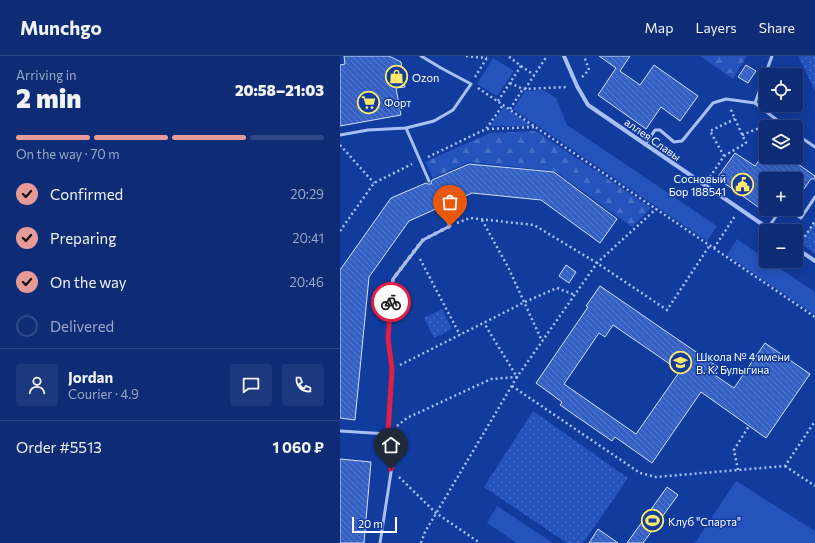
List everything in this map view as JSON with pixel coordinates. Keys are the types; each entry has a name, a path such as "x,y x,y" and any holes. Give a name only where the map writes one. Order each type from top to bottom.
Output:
{"street":[{"name":"аллея Славы","path":"564,56 577,86 588,105 761,224"},
{"path":"803,253 815,261"}],"lane":[{"path":"340,135 368,130 406,128 434,121 453,110 470,84 421,56"},
{"path":"755,103 772,56"},
{"path":"645,145 655,130 660,130 674,142 682,141 713,103 726,99 755,103 775,120"},
{"path":"406,128 430,181"},
{"path":"803,139 815,147"},
{"path":"803,215 815,197"},
{"path":"380,543 394,453 388,434 392,369 388,338 393,279 423,240 450,226 440,207"},
{"path":"340,431 388,434"}],"path":[{"path":"466,56 487,57 470,84 510,109 815,317"},
{"path":"508,56 534,75"},
{"path":"510,109 547,56"},
{"path":"498,101 521,66"},
{"path":"510,82 524,89 577,86"},
{"path":"486,129 503,105"},
{"path":"708,180 724,156 746,143 734,119 710,131 724,156"},
{"path":"340,231 374,183 486,129 536,127"},
{"path":"742,135 759,128"},
{"path":"340,145 374,183"},
{"path":"421,543 425,532 516,378 597,263 656,208"},
{"path":"714,248 734,217"},
{"path":"450,226 470,218 534,225 597,263 667,310 710,245"},
{"path":"482,220 508,267 542,341"},
{"path":"803,239 815,221"},
{"path":"415,250 460,335"},
{"path":"392,369 484,322 557,288 575,295"},
{"path":"484,322 516,378"},
{"path":"388,434 407,418 491,379 516,378"},
{"path":"512,386 640,474 656,476 786,466 815,486"},
{"path":"786,466 815,421"},
{"path":"738,470 734,450 749,426"},
{"path":"391,469 436,513 480,543"}],"green space":[{"path":"700,56 747,56 733,79"},
{"path":"798,56 815,56 815,91"},
{"path":"493,58 514,71 497,96 477,84"},
{"path":"543,90 556,98 567,125 717,226 707,241 513,109 525,91"},
{"path":"504,107 532,126 490,126"},
{"path":"536,131 651,208 632,227 555,171 469,162 433,178 425,162 490,133"},
{"path":"815,221 815,254 803,245 803,239"},
{"path":"737,239 759,254 759,268 779,268 815,292 815,315 727,255"},
{"path":"442,309 452,329 434,338 424,318"},
{"path":"533,411 628,478 583,543 567,543 484,487"},
{"path":"736,481 815,531 815,543 695,543"},
{"path":"497,506 553,543 517,543 487,523"}],"building":[{"name":"Форт","path":"344,56 389,56 401,62 405,87 396,88 401,115 340,126 340,65 345,64"},
{"path":"599,56 630,56 620,71 640,85 654,65 698,96 680,121 661,107 646,129 598,95 616,68"},
{"path":"746,65 756,71 748,83 738,77"},
{"name":"Сосновый Бор 188541","path":"735,153 755,166 759,160 759,164 798,164 815,176 815,179 811,179 803,190 803,172 759,172 759,208 717,178"},
{"path":"469,164 554,172 617,219 600,243 541,200 472,193 444,206 440,204 438,208 409,221 369,277 355,420 340,418 340,270 391,198 426,183 431,184 432,180"},
{"path":"566,265 576,272 569,283 559,276"},
{"path":"600,286 718,367 713,374 734,388 765,343 810,374 766,438 701,392 652,463 615,437 612,441 560,405 562,402 536,383 588,307 586,306","holes":["613,325 680,371 636,434 564,384 599,333 605,337"]},
{"path":"340,459 371,462 364,543 340,543"},
{"path":"667,487 678,495 643,543 627,543"},
{"path":"598,529 618,543 589,543"}],"way so far":[{"path":"391,302 393,279 415,250 423,240 450,226"}],"place":[{"name":"Ozon","path":"396,77"},
{"name":"Форт","path":"369,102"},
{"name":"Сосновый Бор 188541","path":"742,184"},
{"name":"Школа № 4 имени В. К. Булыгина","path":"680,362"},
{"name":"Клуб \"Спарта\"","path":"652,521"}],"route":[{"path":"391,302 388,338 392,369 388,434 394,453 391,469"}]}
